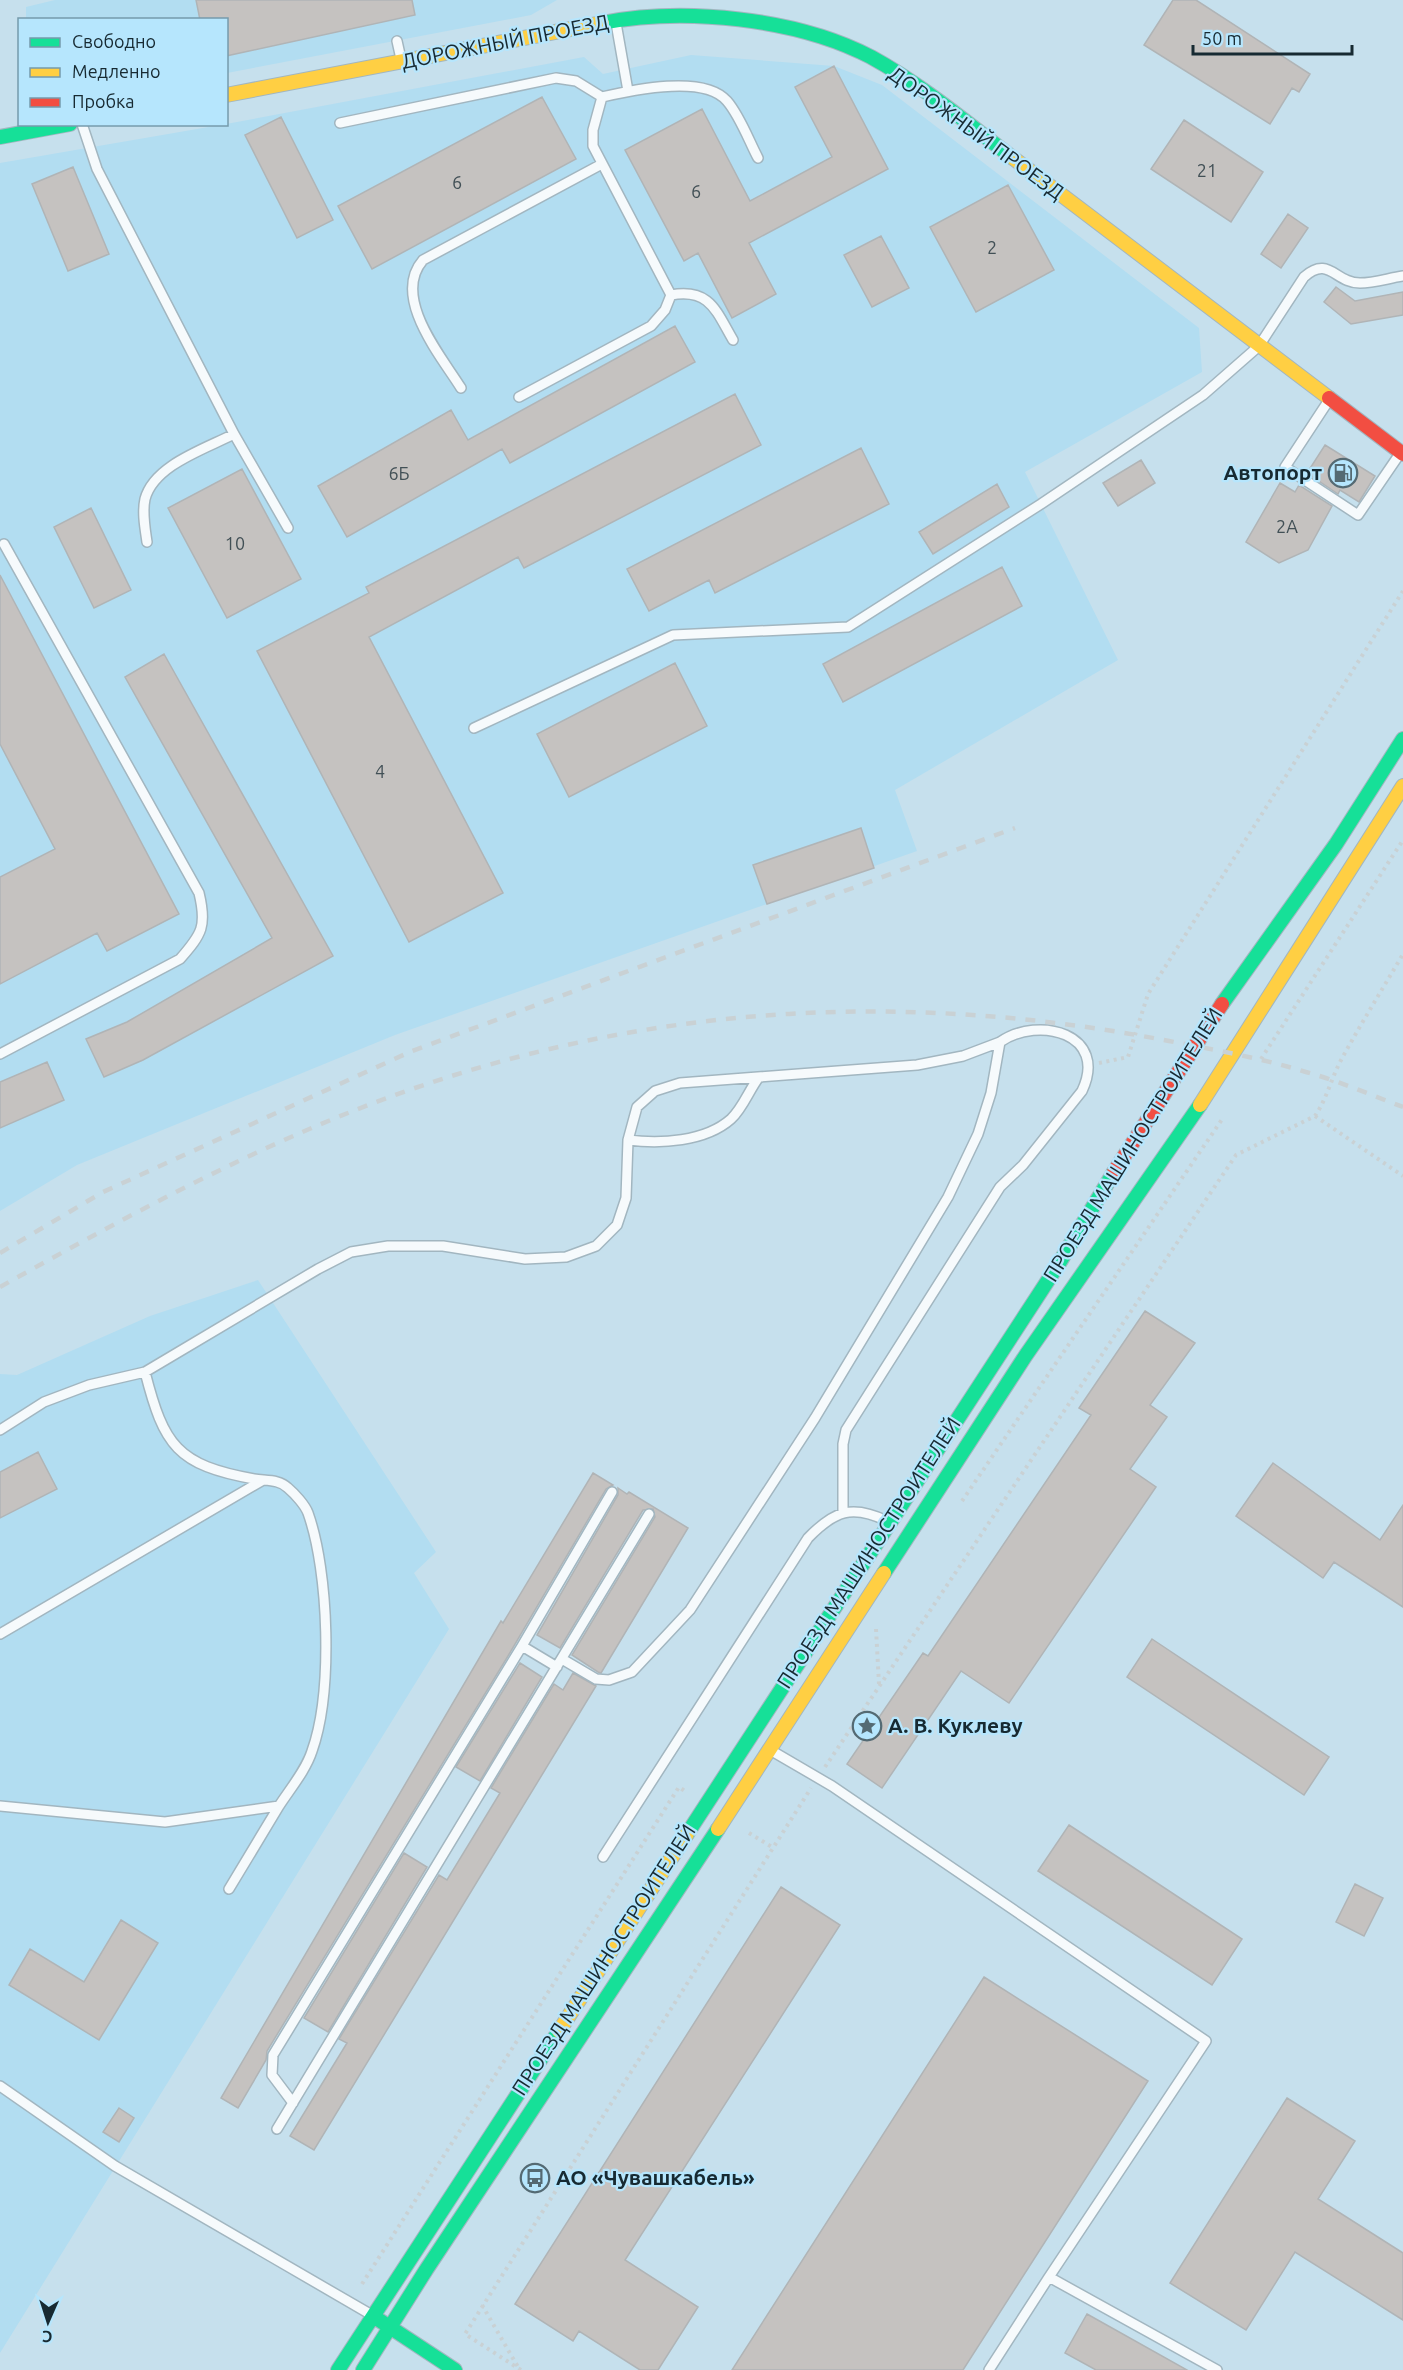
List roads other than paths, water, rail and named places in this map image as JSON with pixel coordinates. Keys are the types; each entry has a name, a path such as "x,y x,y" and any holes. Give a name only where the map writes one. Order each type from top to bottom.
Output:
{"main road":[{"name":"ДОРОЖНЫЙ ПРОЕЗД","path":"228,95 615,20 676,15 739,19 807,32 864,54 917,85 1402,454"},
{"path":"0,137 59,126"},
{"name":"ПРОЕЗД МАШИНОСТРОИТЕЛЕЙ","path":"338,2370 1058,1265 1148,1117 1209,1023 1338,840 1403,739"},
{"name":"ПРОЕЗД МАШИНОСТРОИТЕЛЕЙ","path":"363,2370 1026,1355 1207,1095 1403,786"},
{"path":"890,1522 909,1535"},
{"path":"749,1737 770,1749"},
{"path":"372,2316 455,2370"}],"lane":[{"path":"615,20 628,91"},
{"path":"397,41 402,62"},
{"path":"340,123 556,78 576,81 602,97 628,91 692,86 713,90 727,101 758,158"},
{"path":"602,97 593,130 593,146 600,165 671,296"},
{"path":"83,126 97,169 234,434 288,528"},
{"path":"461,388 420,323 414,305 416,269 423,260 600,165"},
{"path":"474,728 673,635 848,627 1041,504 1193,401 1259,346 1304,277 1313,269 1321,268 1349,281 1361,283 1403,276"},
{"path":"671,296 686,293 702,296 712,305 733,340"},
{"path":"519,397 651,326 665,310 671,296"},
{"path":"1329,400 1285,466 1358,515 1402,454"},
{"path":"147,542 144,509 152,484 165,471 234,434"},
{"path":"0,1054 180,959 200,937 204,915 199,893 4,544"},
{"path":"0,1430 44,1402 89,1385 145,1372 318,1269 351,1252 388,1246 443,1246 525,1259 566,1257 596,1246 616,1225 626,1198 628,1140 637,1107 655,1091 680,1083 917,1065 963,1056 1000,1042 1023,1030 1039,1029 1062,1034 1080,1045 1088,1055 1090,1066 1082,1091 1023,1165 1000,1187 846,1430 843,1444 843,1513"},
{"path":"522,1646 596,1679 609,1680 632,1672 690,1610 815,1418 948,1197 966,1164 981,1124 991,1093 1000,1042"},
{"path":"628,1140 666,1142 711,1131 730,1120 759,1077"},
{"path":"145,1372 156,1413 171,1443 193,1462 228,1474 275,1480 287,1486 307,1510 322,1572 326,1653 319,1728 312,1754 230,1889"},
{"path":"0,1634 263,1480"},
{"path":"293,2103 272,2075 273,2055 522,1646 612,1492"},
{"path":"603,1857 808,1538 826,1519 843,1513 867,1513 890,1522"},
{"path":"277,2129 649,1514"},
{"path":"770,1749 818,1777 1206,2041 989,2370"},
{"path":"0,1806 165,1821 279,1806"},
{"path":"0,2086 115,2166 372,2316"},
{"path":"1049,2277 1217,2370"}],"railway":[{"path":"0,1253 103,1192 412,1051 1015,828"},
{"path":"0,1287 202,1179 253,1154 358,1109 412,1089 505,1060 599,1038 693,1023 788,1014 882,1012 977,1015 1073,1025 1169,1041 1272,1063 1331,1080 1403,1107"}],"place":[{"name":"Автопорт","path":"1343,473"},
{"name":"А. В. Куклеву","path":"867,1726"},
{"name":"АО «Чувашкабель»","path":"535,2178"}]}
